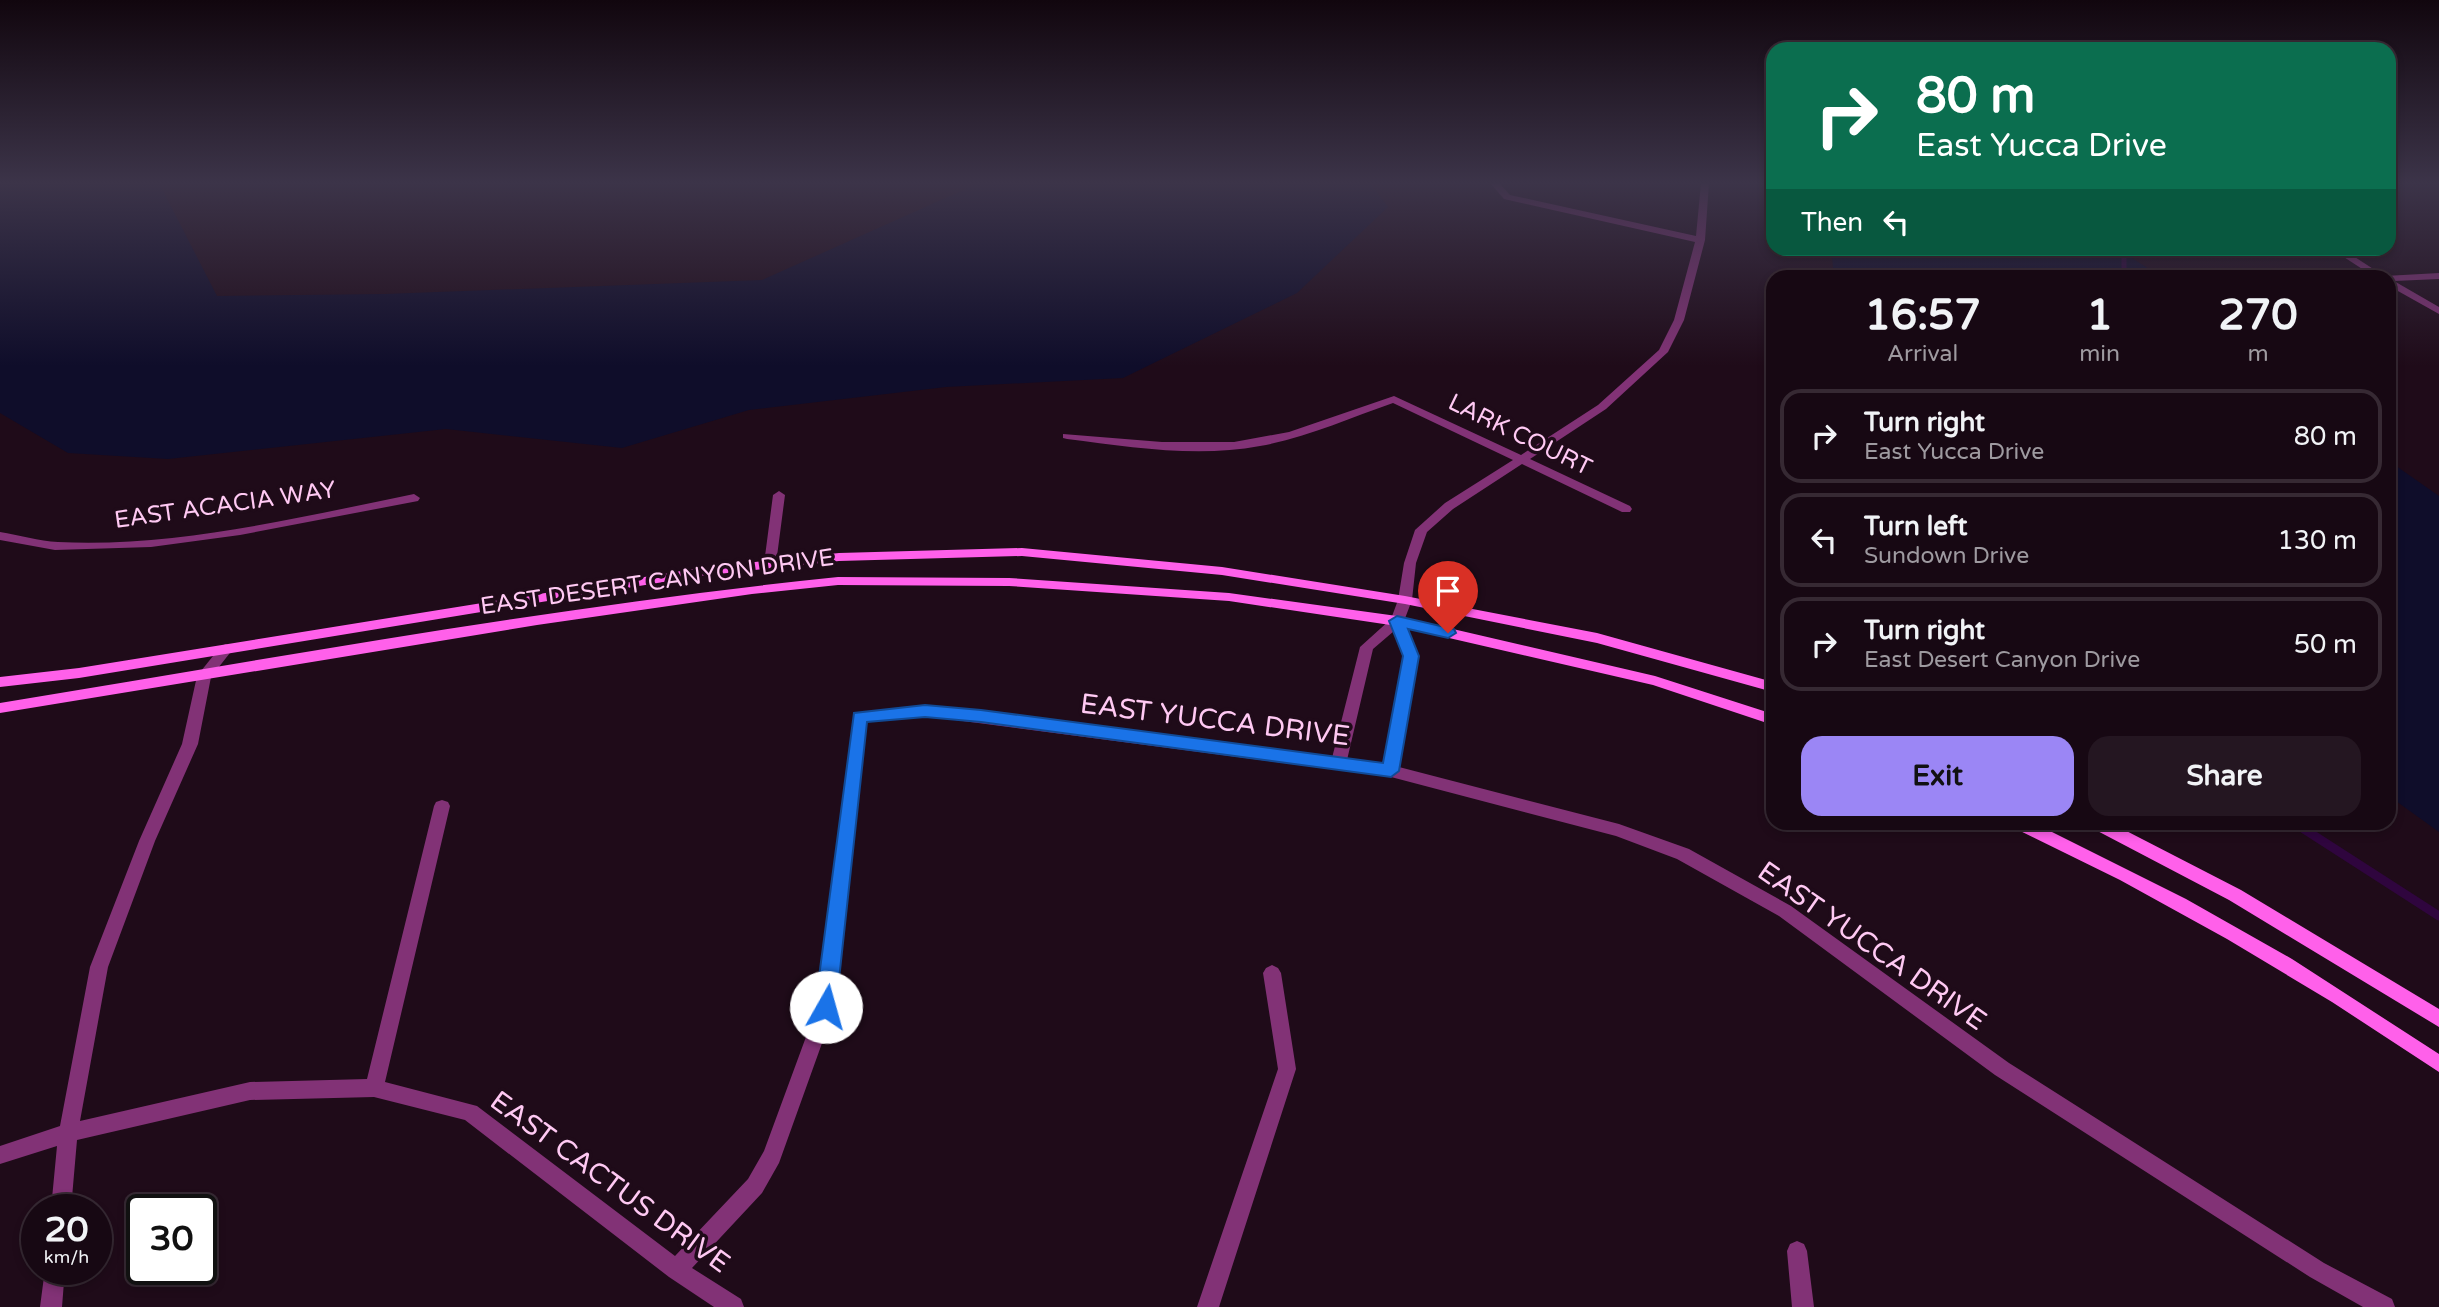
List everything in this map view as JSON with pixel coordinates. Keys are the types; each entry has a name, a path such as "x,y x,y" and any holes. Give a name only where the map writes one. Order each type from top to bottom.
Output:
{"street":[{"path":"1338,764 1367,647 1397,621 1405,600 1409,563 1421,530 1449,506 1526,459 1602,407 1663,352 1679,320 1699,244"},
{"path":"2347,256 2369,270"},
{"path":"2396,279 2439,276"},
{"path":"2396,284 2439,311"},
{"name":"LARK COURT","path":"1067,436 1163,447 1256,443 1310,430 1345,414 1394,399 1526,459 1558,478 1626,509"},
{"path":"770,564 779,495"},
{"name":"EAST ACACIA WAY","path":"0,536 61,546 147,543 312,519 414,498"},
{"name":"EAST DESERT CANYON DRIVE","path":"0,682 226,649 584,590 770,564 852,556 1023,552 1222,571 1405,600 1597,638 1766,685"},
{"name":"EAST DESERT CANYON DRIVE","path":"0,708 537,620 752,590 838,581 1009,582 1216,596 1397,621 1655,681 1766,718"},
{"path":"1391,771 1411,656 1397,621"},
{"path":"62,1194 68,1133 99,968 147,841 190,744 204,676 226,649"},
{"name":"EAST YUCCA DRIVE","path":"676,1270 755,1186 772,1156 826,1007 859,717 925,711 981,716 1391,771 1619,830 1683,854 1785,911 2002,1069 2295,1256 2384,1307"},
{"path":"374,1088 442,806"},
{"path":"2033,830 2175,902 2295,971 2439,1064"},
{"path":"2109,830 2235,895 2439,1019"},
{"path":"1208,1307 1287,1069 1272,973"},
{"name":"EAST CACTUS DRIVE","path":"0,1155 68,1133 250,1091 374,1088 470,1112 676,1270 733,1307"},
{"path":"1797,1251 1803,1307"},
{"path":"51,1307 53,1285"}],"shaded area":[{"path":"0,244 190,244 217,296 385,294 762,280 843,244 1349,244 1297,293 1123,378 946,387 749,410 622,448 446,429 168,459 68,453 0,413"},
{"path":"1832,256 2129,256 2151,270 1833,270"},
{"path":"2396,466 2439,496 2439,832 2396,801"}],"waterway":[{"path":"2124,256 2124,270"},
{"path":"2305,830 2439,916"}],"route":[{"path":"826,1007 859,717 925,711 981,716 1391,771 1411,656 1397,621 1448,633"}]}
